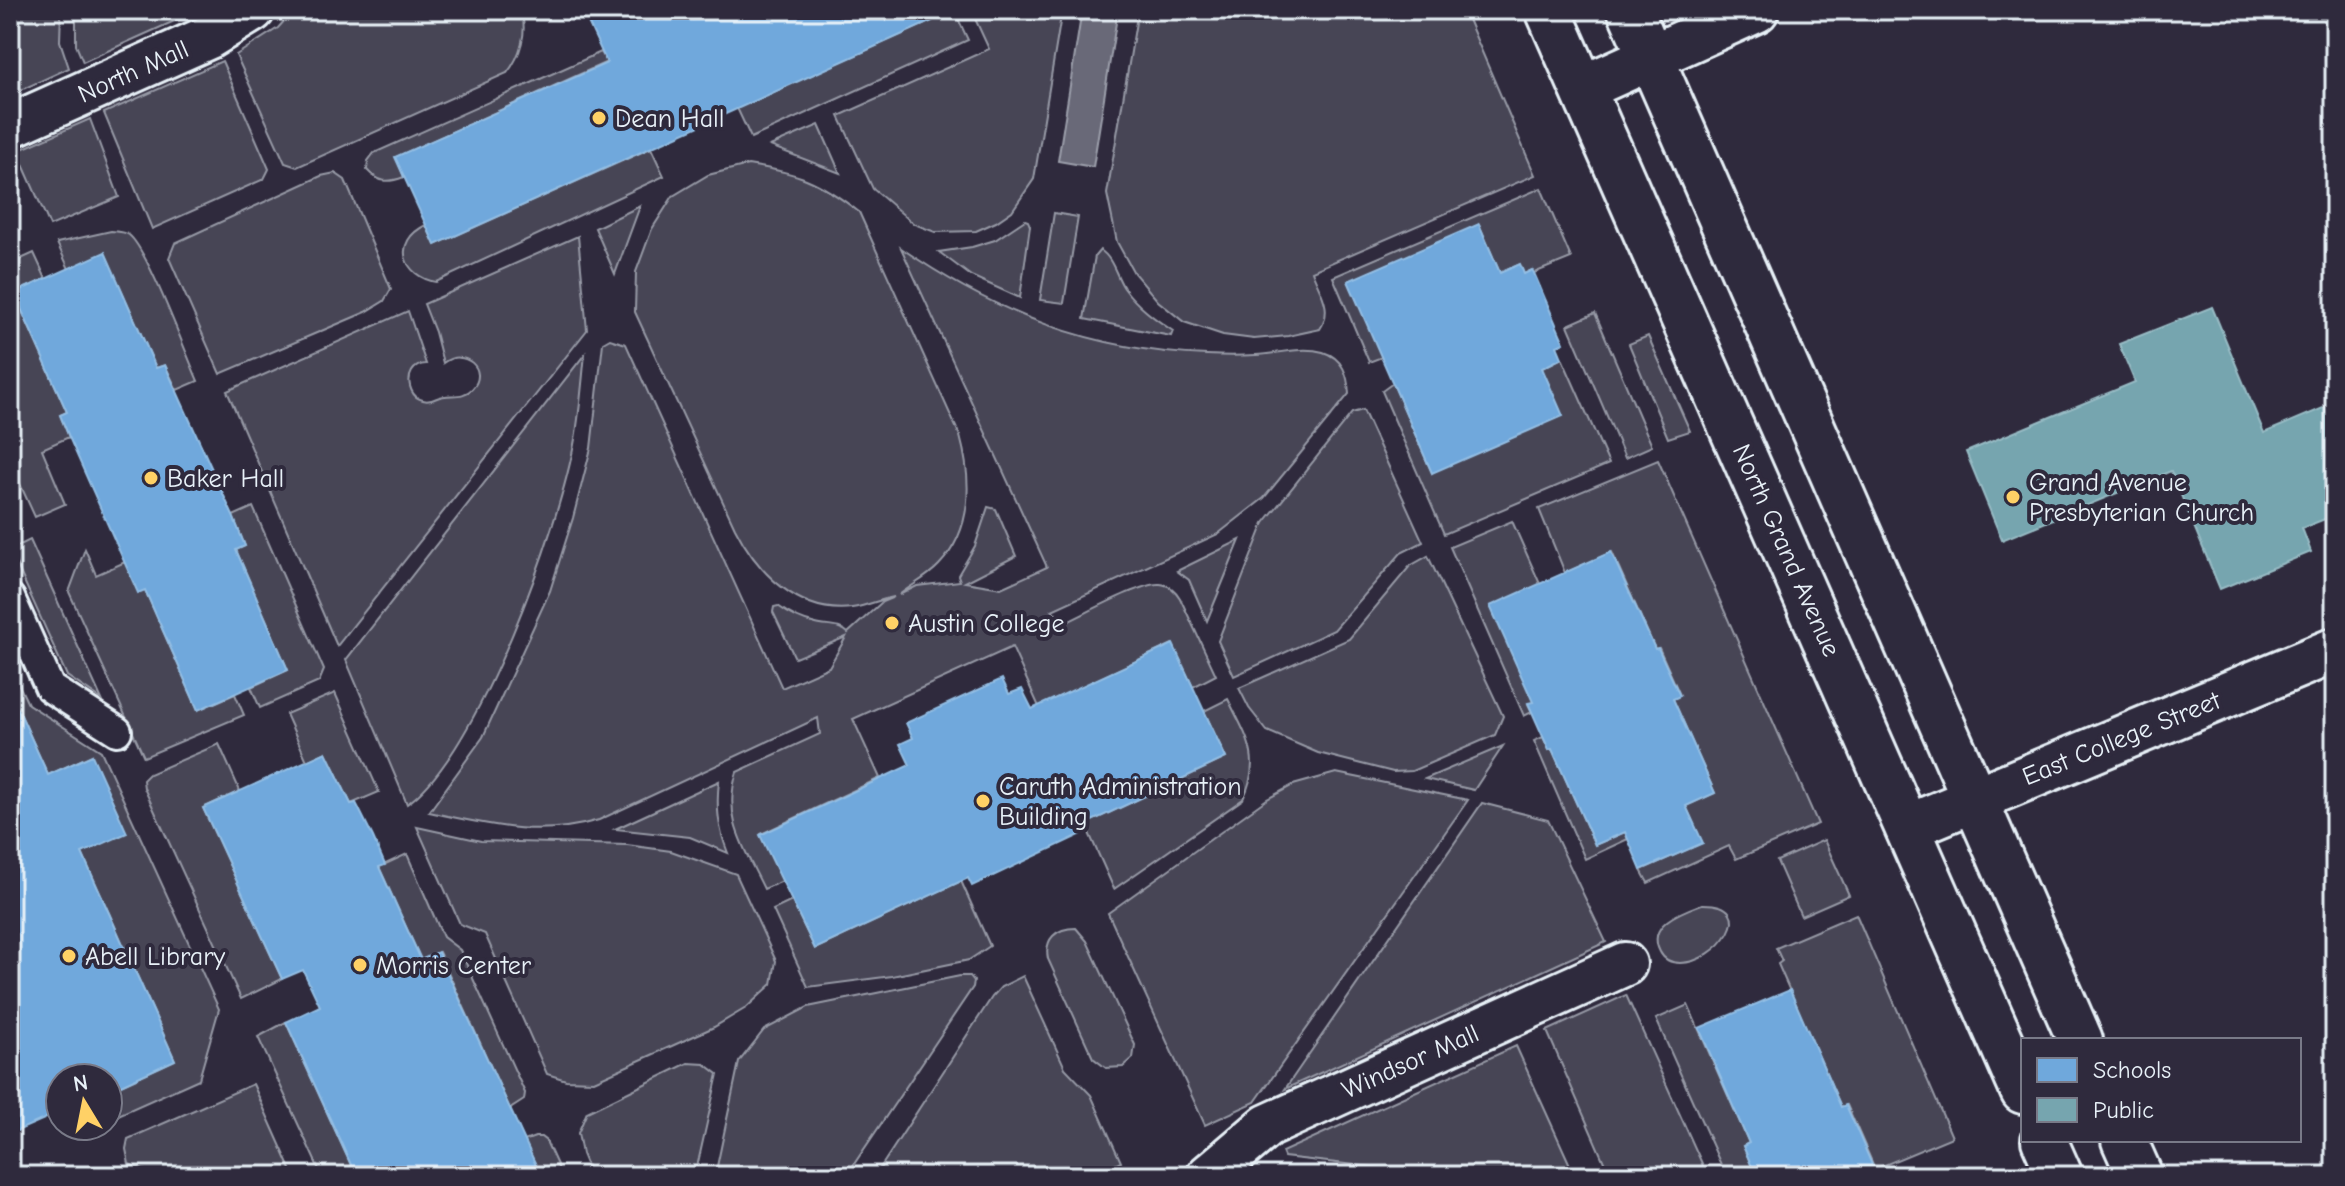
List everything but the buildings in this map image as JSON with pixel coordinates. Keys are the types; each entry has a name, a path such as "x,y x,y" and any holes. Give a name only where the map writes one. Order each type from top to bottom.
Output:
{"main road":[{"name":"North Grand Avenue","path":"1548,10 2021,1086"},
{"path":"1630,10 2079,1038"},
{"path":"1583,88 1756,10"},
{"name":"East College Street","path":"1908,827 2335,650"},
{"path":"2045,1142 2060,1176"},
{"path":"2125,1142 2140,1176"}],"street":[{"name":"North Mall","path":"10,126 209,37 253,10"},
{"name":"Windsor Mall","path":"1208,1176 1267,1126 1625,964"}],"lane":[{"path":"10,598 50,688 117,731"}],"shaded area":[{"path":"10,10 61,10 60,41 69,68 10,95"},
{"path":"76,10 199,10 83,62 76,45"},
{"path":"294,10 520,10 524,26 519,51 507,73 297,167 285,163 236,55 278,28"},
{"path":"927,10 954,10 968,40 751,138 737,108 932,21"},
{"path":"971,10 1062,10 1034,179 1012,211 996,222 976,231 935,232 914,224 873,189 839,116 989,49"},
{"path":"1138,10 1464,10 1535,175 1312,271 1326,314 1320,329 1254,339 1223,335 1184,322 1158,301 1134,273 1117,242 1107,194"},
{"path":"601,52 607,62 396,157 404,177 384,181 367,170 368,161 374,153"},
{"path":"222,61 269,169 264,179 152,229 104,113"},
{"path":"90,119 119,197 50,226 17,151"},
{"path":"819,125 840,173 770,146"},
{"path":"651,148 664,176 436,282 425,279 409,266 405,249 408,240 426,225 435,245"},
{"path":"748,165 807,180 832,192 859,212 960,436 968,487 964,520 958,536 939,565 899,595 917,586 960,581 958,575 975,546 988,507 996,509 1016,556 965,582 1001,588 1047,567 901,248 972,292 1084,337 1165,352 1207,355 1306,350 1323,352 1340,363 1349,394 1264,498 1218,534 1052,610 1065,623 1140,588 1167,585 1180,598 1216,675 1193,687 1172,644 1039,707 1012,647 853,719 880,778 761,834 783,881 764,889 743,847 734,819 732,804 737,772 820,734 818,718 599,820 534,829 494,825 429,812 483,737 550,591 591,448 603,343 610,339 626,344 782,688 829,667 846,637 795,658 773,612 774,607 778,606 806,621 837,627 848,633 882,602 894,597 852,608 814,605 782,587 755,560 735,528 635,312 636,272 652,229 673,196 708,175"},
{"path":"335,173 345,180 391,289 384,301 366,312 220,374 169,258 175,243 321,176"},
{"path":"1541,188 1571,258 1534,273 1532,270 1524,274 1520,264 1500,273 1479,224 1382,357 1369,362 1333,277"},
{"path":"640,206 615,274 595,228"},
{"path":"1054,213 1078,217 1064,303 1040,300"},
{"path":"1025,220 1030,226 1020,298 971,276 939,252 995,240"},
{"path":"111,231 129,235 137,244 198,381 177,390 165,365 156,368 105,253 69,269 57,243"},
{"path":"578,236 587,330 337,646 227,391 408,311 426,364 417,366 412,372 410,387 413,394 427,401 464,394 477,382 476,368 466,359 451,359 443,363 424,304"},
{"path":"1100,250 1129,295 1173,331 1171,336 1084,319 1095,256"},
{"path":"34,253 46,279 14,293 67,412 60,415 69,437 42,449 65,504 35,517 10,462 10,264"},
{"path":"1595,313 1652,446 1625,458 1568,325"},
{"path":"1648,336 1690,431 1668,438 1629,344"},
{"path":"585,354 577,428 566,477 534,579 512,635 461,738 434,778 407,804 346,660"},
{"path":"1562,358 1609,464 1444,534 1382,391 1393,383 1432,473 1542,368"},
{"path":"1363,410 1423,542 1401,553 1334,630 1234,676 1218,641 1264,523 1352,413"},
{"path":"1658,460 1818,824 1736,859 1729,846 1648,883 1641,870 1702,843 1686,806 1715,793 1673,699 1680,695 1659,648 1655,649 1612,552 1565,573 1539,509"},
{"path":"253,507 324,670 319,682 260,708 251,687 288,670 236,550 245,546 233,516"},
{"path":"1512,521 1540,584 1533,702 1528,704 1532,712 1524,716 1450,547"},
{"path":"30,540 102,700 67,676 10,550"},
{"path":"1240,540 1207,621 1189,580 1177,571"},
{"path":"85,549 96,575 125,562 145,590 198,710 235,694 244,715 144,757 69,592"},
{"path":"1428,556 1503,716 1495,735 1412,771 1393,772 1318,753 1267,731 1249,708 1239,688 1349,639 1410,566"},
{"path":"10,666 28,704 101,751 219,1009 199,1079 124,1113 124,1084 175,1060 82,853 92,755 48,775 10,691"},
{"path":"335,693 379,792 351,804 326,752 307,761 286,714"},
{"path":"1228,699 1246,736 1252,759 1252,771 1243,799 1114,889 1085,824 1226,758 1204,711"},
{"path":"1543,737 1549,750 1552,749 1595,845 1625,832 1628,839 1585,859 1534,741"},
{"path":"219,744 240,791 203,808 282,979 241,999 143,780 149,774"},
{"path":"1503,746 1474,790 1425,779"},
{"path":"1336,773 1468,800 1255,1102 1205,1125 1108,913 1267,799 1293,785"},
{"path":"719,781 719,818 728,853 690,837 615,829"},
{"path":"1482,803 1548,820 1606,942 1285,1089"},
{"path":"417,827 481,841 627,845 671,851 736,874 776,961 772,984 746,1008 714,1027 594,1081 566,1080 547,1074 485,934 460,924"},
{"path":"1824,840 1849,895 1801,916 1777,861"},
{"path":"407,854 443,937 460,950 525,1093 524,1100 510,1109 439,952 421,960 379,867"},
{"path":"961,881 990,946 969,960 892,976 808,987 773,910 792,901 815,949"},
{"path":"1702,904 1720,906 1730,913 1732,922 1728,933 1708,954 1694,960 1671,962 1660,952 1657,942 1662,926 1676,915"},
{"path":"1856,914 1952,1137 1875,1169 1847,1105 1841,1107 1778,964 1782,961 1776,948"},
{"path":"1076,928 1087,941 1135,1045 1133,1058 1123,1067 1106,1068 1093,1058 1048,959 1048,946 1053,936"},
{"path":"970,976 974,981 973,987 846,1176 715,1176 739,1062 764,1030 808,1007"},
{"path":"1023,976 1065,1068 1091,1095 1121,1162 1110,1167 1114,1176 875,1176 992,997 1001,987"},
{"path":"1626,995 1705,1176 1610,1176 1547,1031"},
{"path":"1688,1005 1749,1143 1743,1146 1756,1176 1726,1176 1656,1019"},
{"path":"286,1022 356,1176 322,1176 258,1037"},
{"path":"1516,1046 1575,1176 1452,1176 1284,1157 1282,1152"},
{"path":"688,1063 705,1064 718,1074 695,1176 591,1176 578,1133 587,1112"},
{"path":"253,1084 294,1176 157,1176 129,1164 128,1139"},
{"path":"535,1137 546,1141 562,1176 541,1176 524,1141"}],"water":[{"path":"1082,10 1118,10 1093,167 1058,161"}],"place":[{"name":"Dean Hall","path":"599,118"},
{"name":"Baker Hall","path":"151,478"},
{"name":"Grand Avenue Presbyterian Church","path":"2013,497"},
{"name":"Austin College","path":"892,623"},
{"name":"Caruth Administration Building","path":"983,801"},
{"name":"Abell Library","path":"69,956"},
{"name":"Morris Center","path":"360,965"}]}
